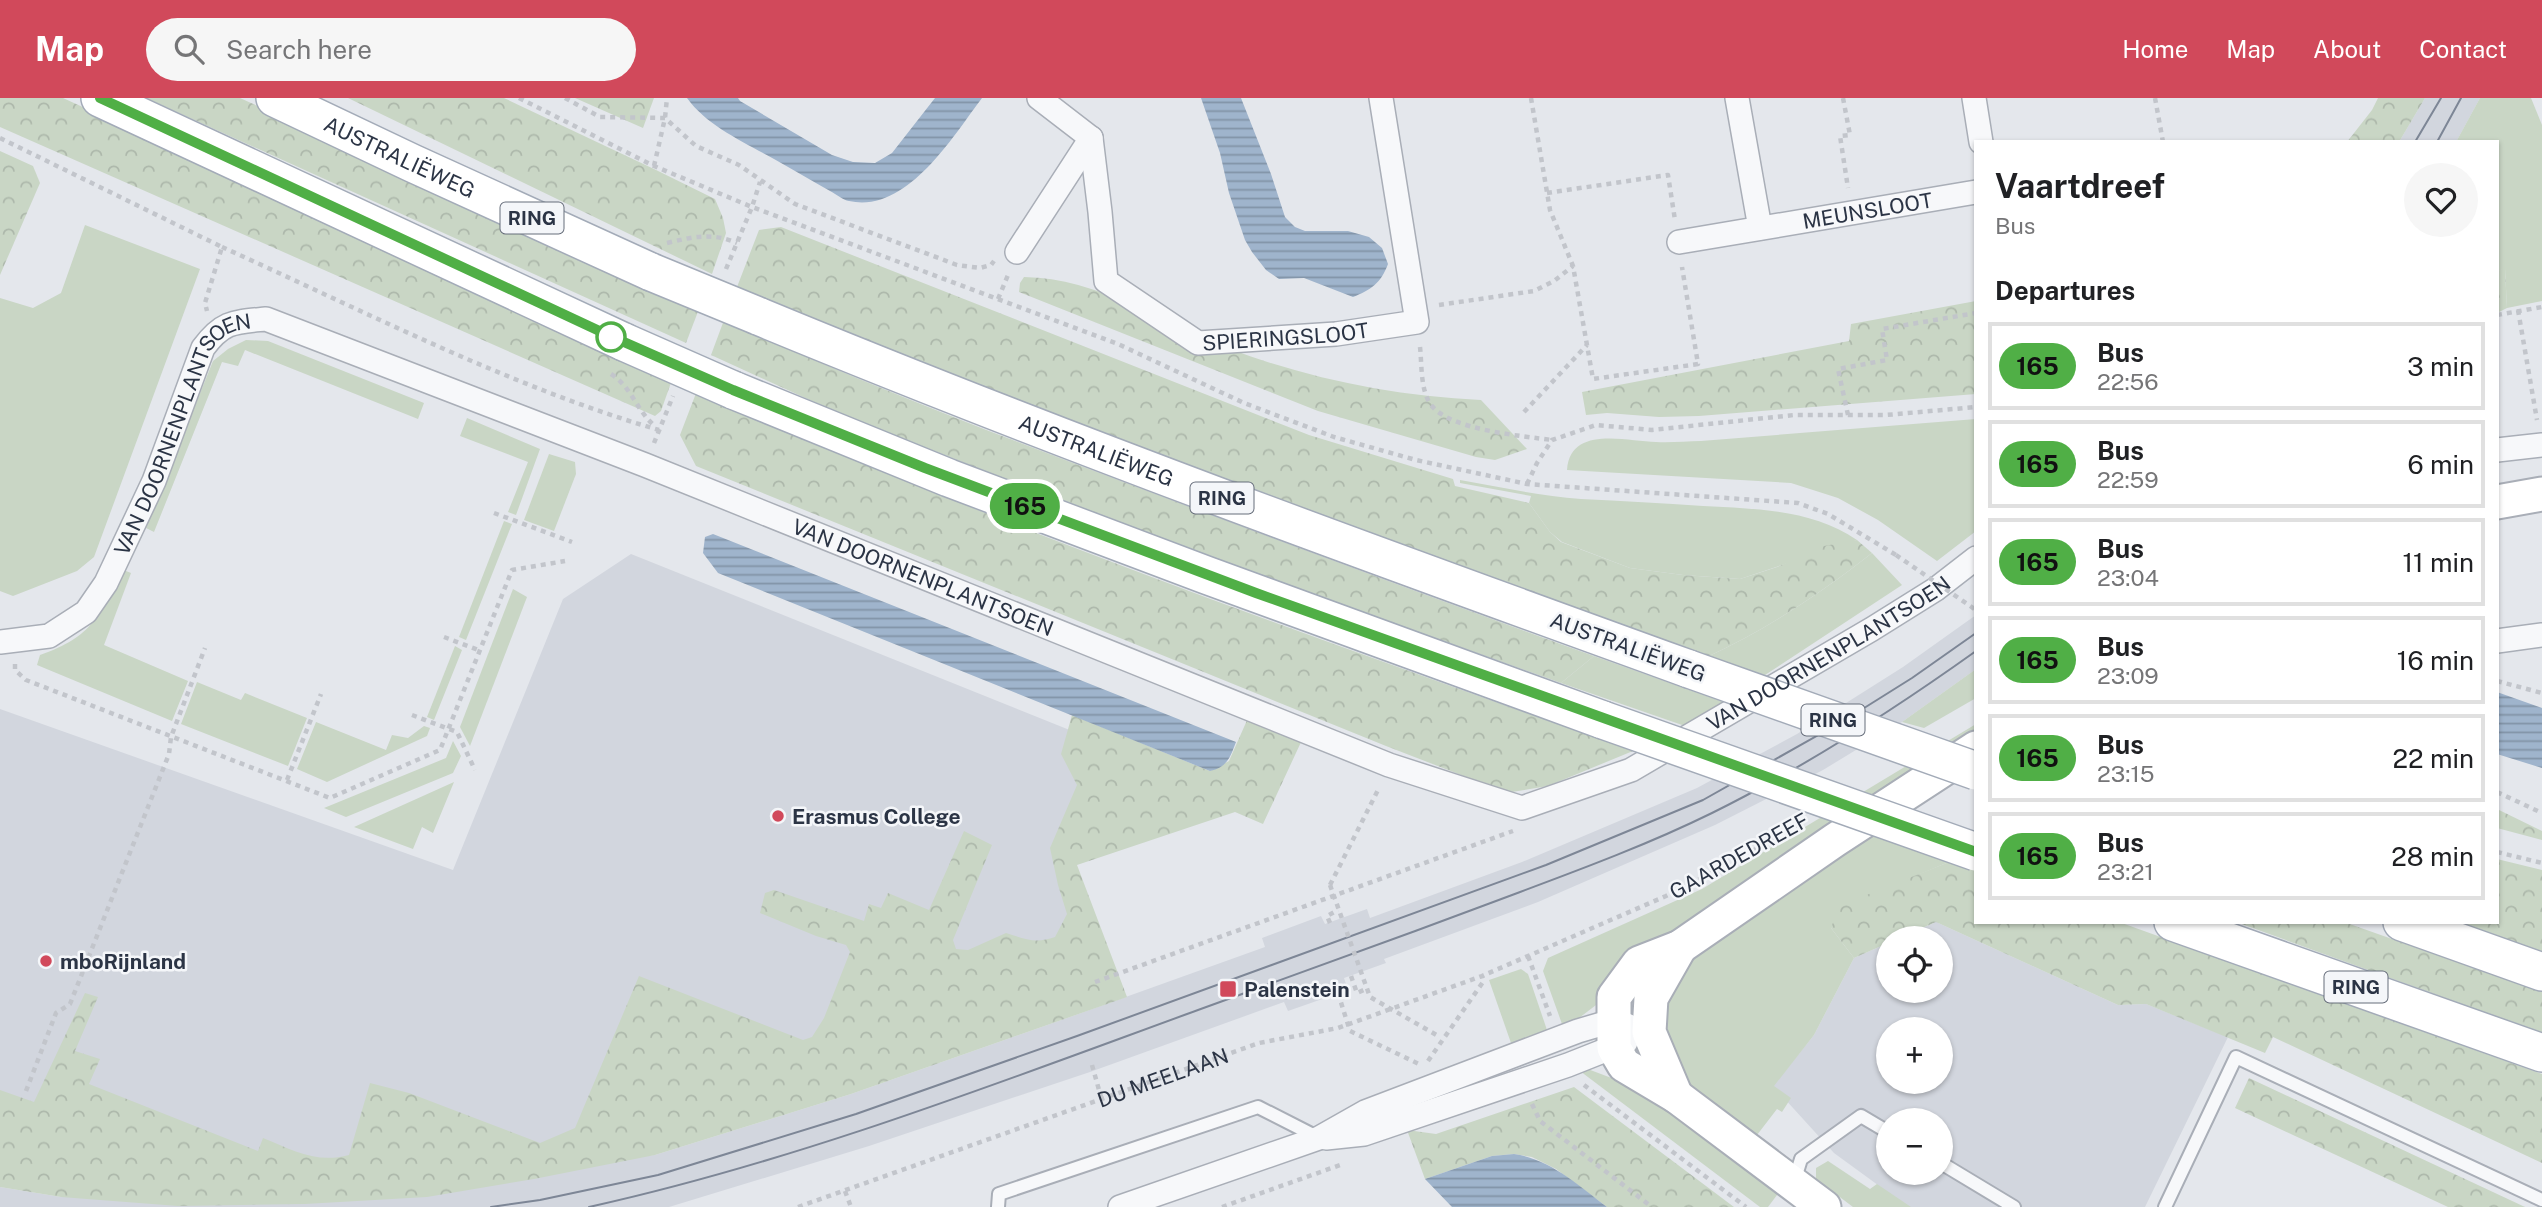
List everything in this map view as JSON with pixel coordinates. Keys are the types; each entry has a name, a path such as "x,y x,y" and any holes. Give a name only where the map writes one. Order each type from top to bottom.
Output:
{"main road":[{"path":"100,98 733,390 988,492 1603,720 1974,851"},
{"name":"AUSTRALIËWEG","path":"275,98 412,163 659,257 758,316 893,372 1119,460 1974,770"},
{"name":"RING","path":"2179,924 2542,1053"},
{"path":"2408,924 2542,972"}],"street":[{"path":"1017,252 1091,138 1039,98"},
{"path":"1381,98 1416,315"},
{"path":"1737,98 1760,228"},
{"path":"1974,98 1981,140"},
{"name":"SPIERINGSLOOT","path":"1091,138 1106,281 1198,343 1336,334 1416,315"},
{"name":"MEUNSLOOT","path":"1679,243 1974,192"},
{"name":"VAN DOORNENPLANTSOEN","path":"6,642 49,636 86,612 106,583 154,481 203,348 214,332 230,322 266,319 645,465 1390,765 1522,808 1631,770 1872,629 1936,589 1974,560"},
{"path":"2499,450 2542,445"},
{"path":"2499,502 2542,494"},
{"path":"2499,641 2542,635"},
{"name":"GAARDEDREEF","path":"1613,1034 1614,997 1639,963 1680,947 1835,839 1974,749"},
{"name":"GAARDEDREEF","path":"1649,1032 1651,998 1680,947"},
{"path":"1119,1207 1319,1138 1365,1112 1558,1038 1649,1032 1676,1096"},
{"path":"1319,1138 1364,1134 1568,1065 1613,1034"},
{"path":"1613,1034 1624,1065 1676,1096 1824,1207"}],"lane":[{"path":"2165,1207 2236,1057 2542,1200"},
{"path":"998,1207 999,1194 1258,1107 1319,1138"},
{"path":"1793,1184 1801,1159 1861,1116 1876,1125"},
{"path":"1953,1170 2014,1207"}],"path":[{"path":"565,98 600,117 665,118 696,146 739,165 760,182 796,204 957,265 980,268 990,265 998,257 1017,252"},
{"path":"654,166 667,98"},
{"path":"1531,98 1547,193 1550,210 1573,266 1593,379 1698,364 1668,175 1547,193"},
{"path":"1843,98 1850,135 1840,136 1852,213"},
{"path":"2155,98 2163,140"},
{"path":"0,138 222,247 485,366 605,414 659,430"},
{"path":"722,281 760,182"},
{"path":"659,257 703,235 727,238 737,243"},
{"path":"214,332 205,303 222,247"},
{"path":"1573,266 1554,281 1534,291 1416,315 1425,389 1432,406 1447,417 1488,432 1552,440 1596,425 1652,430 1794,415 1886,415 1974,407"},
{"path":"2499,315 2542,307"},
{"path":"2518,310 2542,445"},
{"path":"1848,415 1838,369 1887,360 1882,329 1974,313"},
{"path":"1524,412 1587,345"},
{"path":"624,382 646,419 659,430"},
{"path":"645,465 675,393"},
{"path":"1527,484 1552,440"},
{"path":"494,513 572,542"},
{"path":"1896,555 1974,609"},
{"path":"6,642 15,670 26,680 330,798 440,750 512,570 565,561"},
{"path":"444,637 481,652"},
{"path":"26,1091 56,1013 71,1004 169,754 171,737 205,648"},
{"path":"2499,682 2542,693"},
{"path":"287,780 321,694"},
{"path":"412,715 457,732 475,770"},
{"path":"1377,791 1329,885 1370,997 1440,1037"},
{"path":"2499,793 2542,813"},
{"path":"1095,982 1468,849 1533,823 1539,802"},
{"name":"GAARDEDREEF","path":"1528,956 1666,896 1737,860 1806,820"},
{"path":"2499,852 2542,863"},
{"path":"1329,923 1327,916 1338,911"},
{"path":"1528,956 1558,1038"},
{"name":"DU MEELAAN","path":"798,1207 1259,1043 1338,1028 1482,976 1528,956"},
{"path":"1351,976 1357,993 1366,989"},
{"path":"1338,993 1350,1031 1424,1067 1483,982 1482,976"},
{"path":"1092,1065 1101,1097"},
{"path":"1568,1065 1575,1078 1746,1207"},
{"path":"1529,1098 1540,1121 1652,1207"},
{"path":"845,1191 850,1207"}],"shaded area":[{"path":"2425,98 2480,98 2457,140 2400,140"},
{"name":"Erasmus College","path":"631,554 1107,745 1063,863 1081,994 588,1159 0,1164 0,709 453,870 563,599"},
{"path":"1974,616 1974,670 1902,722 1823,770 1715,825 1538,902 1384,959 1386,963 1344,978 1348,990 1288,1011 1284,1002 1090,1072 869,1146 669,1207 0,1207 0,1187 61,1197 655,1155 851,1094 1070,1017 1265,947 1262,938 1321,916 1325,924 1367,909 1370,918 1522,862 1697,788 1797,734 1903,667"},
{"path":"1936,922 1945,926 1927,926"},
{"path":"1953,930 2118,1005 2146,1004 2228,1037 2145,1207 1908,1207 1878,1185 1953,1185 1953,1108 1876,1108 1876,1184 1834,1153 1773,1086 1814,1035 1854,958 1876,948 1876,1003 1953,1003"}],"green space":[{"path":"0,98 63,98 673,377 661,411 655,416 0,127"},
{"path":"146,98 240,98 699,309 686,343"},
{"path":"348,98 504,98 654,169 715,199 726,233 712,274"},
{"path":"575,98 654,98 643,128"},
{"path":"2378,98 2425,98 2400,140 2349,140"},
{"path":"2480,98 2531,98 2542,125 2542,301 2507,308 2505,269 2499,270 2499,140 2457,140"},
{"path":"0,151 33,166 40,183 0,275"},
{"path":"85,225 200,269 94,557 77,571 13,596 0,591 0,298 33,308 61,293"},
{"path":"781,227 1309,435 1453,479 1455,486 1529,503 1550,532 1561,542 1630,568 1740,579 1777,567 1824,546 1857,540 1872,553 1793,610 1707,657 1289,507 773,305 737,287 759,230"},
{"path":"2505,268 2507,308 2499,312 2499,270"},
{"path":"1024,277 1052,279 1104,293 1230,349 1291,369 1385,390 1481,400 1527,449 1495,460 1476,457 1318,411 1019,292"},
{"path":"1974,301 1974,394 1699,416 1659,417 1607,413 1586,415 1582,392 1849,341 1851,324"},
{"path":"724,320 981,428 1594,656 1561,683 1155,538 836,412 711,355"},
{"path":"246,340 268,341 424,403 418,419 245,350 238,366 222,362 154,532 146,528 213,361"},
{"path":"698,388 934,492 1090,554 1633,751 1548,786 1512,792 1386,746 696,466 680,435"},
{"path":"467,418 540,449 516,515 508,512 528,462 460,436"},
{"path":"1974,419 1974,533 1937,561 1878,520 1838,498 1791,483 1567,470 1570,456 1578,446 1589,441 1701,441"},
{"path":"549,454 575,462 576,474 554,531 524,520"},
{"path":"1460,480 1566,498 1783,512 1821,522 1857,540 1740,579 1630,568 1562,542 1550,532 1529,503 1531,496 1460,483"},
{"path":"504,521 512,524 466,640 459,637"},
{"path":"1872,553 1902,585 1765,675 1707,657 1793,610"},
{"path":"121,569 131,573 104,645 188,681 172,721 37,665 40,655 72,640 92,623"},
{"path":"513,589 527,597 470,746 460,727"},
{"path":"455,646 462,650 434,720 427,717"},
{"path":"1594,656 1726,703 1685,726 1561,683"},
{"path":"1974,670 1974,699 1924,728 1902,722"},
{"path":"197,682 241,700 245,693 307,718 288,766 181,724"},
{"path":"1072,715 1210,771 1229,761 1248,718 1302,740 1263,824 1235,812 1077,865 1127,997 851,1094 655,1155 534,1179 427,1197 305,1204 178,1206 61,1197 0,1187 0,1090 34,1102 85,993 98,997 75,1051 100,1059 89,1084 258,1151 263,1138 295,1151 326,1158 349,1155 370,1083 409,1093 540,1143 575,1128 639,976 803,1040 812,1037 824,1018 850,952 846,945 760,913 765,893 774,890 864,921 869,904 881,908 888,893 929,910 964,831 992,845 953,940 956,949 968,950 1006,933 1036,940 1055,937 1067,914 1050,848 1077,785 1061,754"},
{"path":"316,722 386,750 392,735 408,738 424,726 430,728 427,736 327,782 297,769"},
{"path":"1974,725 1974,731 1772,863 1620,967 1600,1002 1579,1018 1562,1024 1543,971 1548,958 1702,889"},
{"path":"453,741 461,756 453,773 346,817 324,808 446,758"},
{"path":"454,782 433,833 422,827 413,849 354,827"},
{"path":"2499,810 2542,831 2542,840 2499,829"},
{"path":"1869,835 1949,862 1901,882 1831,928 1854,958 1814,1035 1774,1086 1791,1098 1782,1112 1777,1109 1757,1135 1686,1082 1665,1044 1664,1004 1690,960"},
{"path":"2499,859 2542,870 2542,952 2465,924 2499,924"},
{"path":"1949,862 1974,870 1974,924 2125,924 2542,1074 2542,1163 2273,1037 2265,1053 2146,1004 2118,1005 1953,930 1953,926 1936,922 1927,926 1876,926 1876,948 1854,958 1831,928 1839,906"},
{"path":"2242,924 2350,924 2542,992 2542,1033"},
{"path":"1521,969 1528,974 1547,1030 1511,1043 1489,980"},
{"path":"1585,1068 1646,1091 1780,1191 1768,1207 1760,1207 1580,1071"},
{"path":"2249,1078 2525,1207 2448,1207 2235,1108"},
{"path":"1574,1087 1734,1207 1607,1207 1556,1169 1532,1157 1514,1154 1492,1156 1425,1179 1407,1130 1436,1134"},
{"path":"1828,1161 1870,1189 1878,1185 1911,1207 1853,1207 1816,1179 1816,1168"}],"water":[{"path":"687,98 738,98 832,155 853,162 875,163 892,153 935,98 982,98 926,169 890,196 870,202 844,199 739,140 705,117"},
{"path":"1201,98 1241,98 1285,217 1295,227 1305,231 1348,231 1369,237 1382,248 1388,264 1375,285 1353,297 1304,278 1279,279 1266,270 1245,240"},
{"path":"713,534 1236,742 1232,753 1224,764 1210,771 718,573 703,553 705,537"},
{"path":"2499,693 2542,708 2542,768 2499,755"},
{"path":"1514,1154 1552,1167 1607,1207 1452,1207 1425,1179 1492,1156"}],"tram line":[{"path":"2416,140 2441,98"},
{"path":"2438,140 2461,98"},
{"path":"491,1207 540,1200 658,1175 856,1114 1546,865 1703,800 1845,720 1974,634"},
{"path":"589,1207 744,1167 897,1119 1605,860 1686,825 1781,777 1880,716 1974,652"}],"bus line":[{"name":"165","path":"100,98 608,335 733,390 925,468 1603,720 1974,851"}],"place":[{"name":"Erasmus College","path":"778,816"},
{"name":"mboRijnland","path":"46,961"},
{"name":"Palenstein","path":"1228,989"}]}
